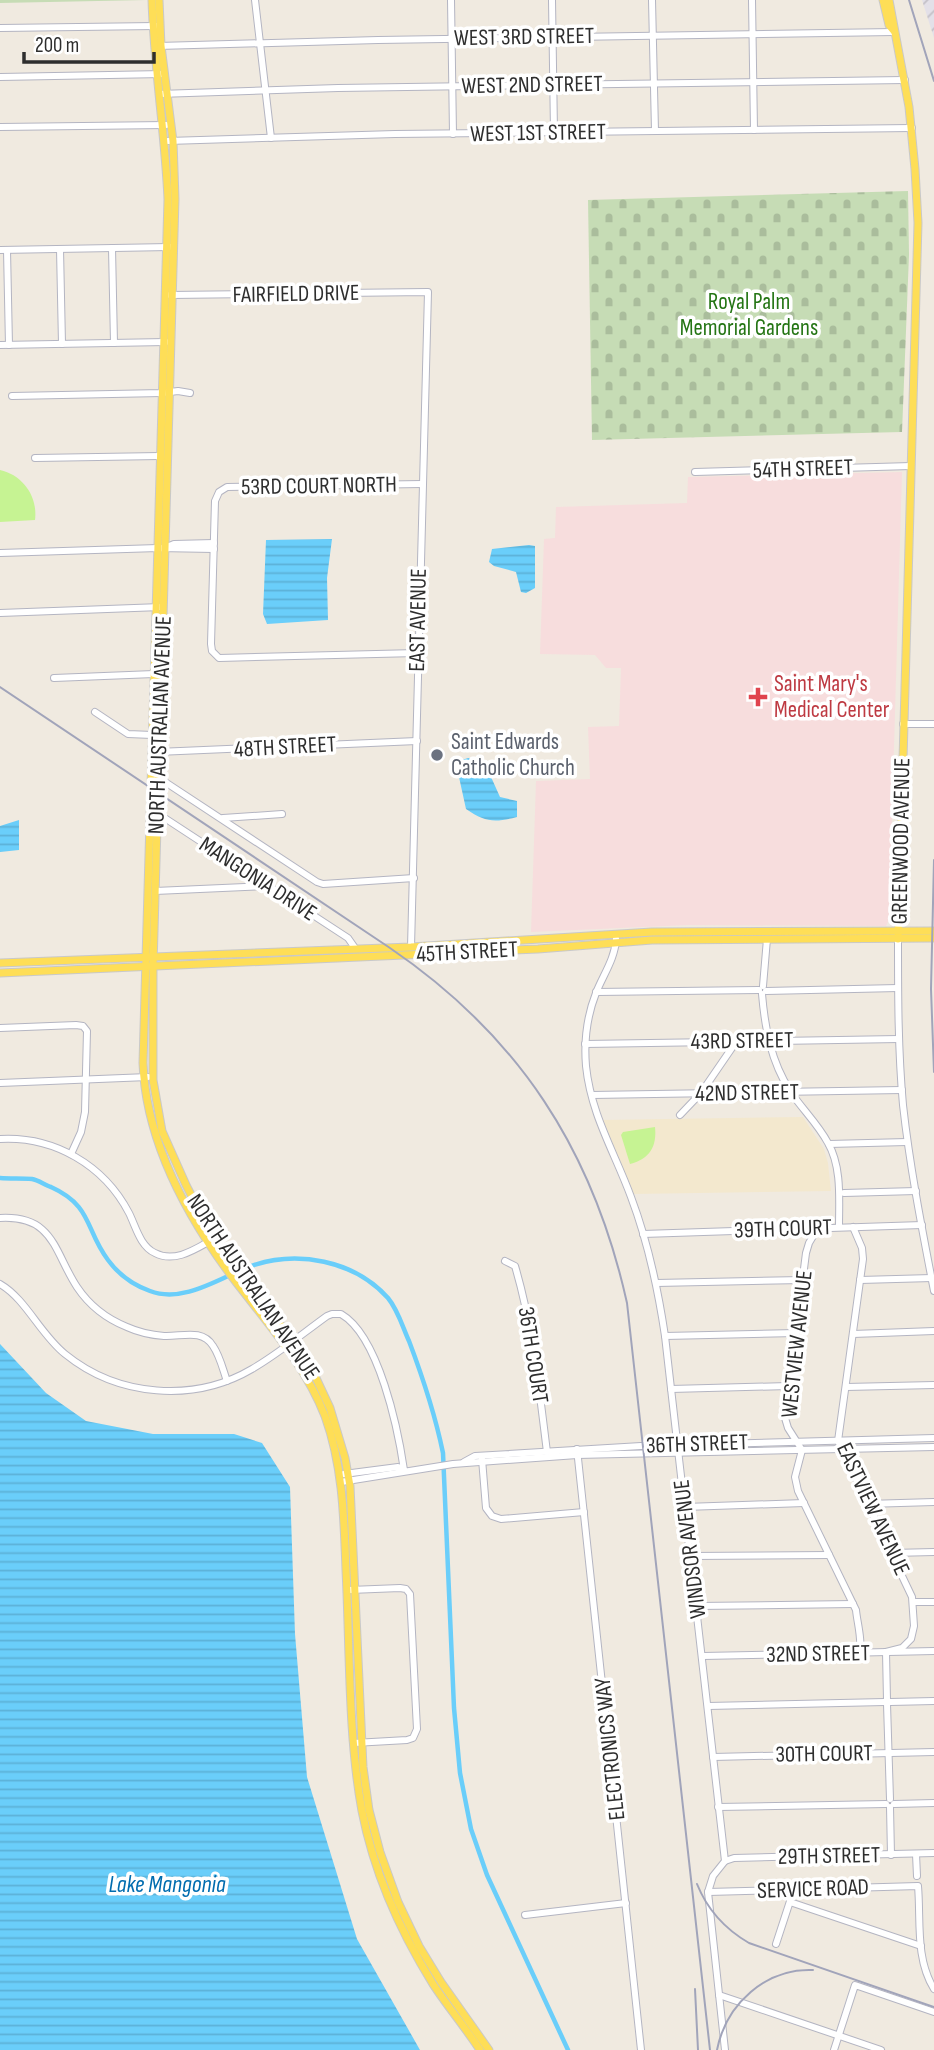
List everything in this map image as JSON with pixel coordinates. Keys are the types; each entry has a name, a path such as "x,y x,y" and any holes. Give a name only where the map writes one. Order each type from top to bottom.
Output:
{"main road":[{"path":"152,0 156,26"},
{"path":"156,26 159,0"},
{"path":"883,0 889,25 894,32"},
{"path":"889,0 895,21 894,32"},
{"name":"NORTH AUSTRALIAN AVENUE","path":"156,26 169,141 171,199 150,957 152,1077 155,1102 165,1138 212,1240"},
{"name":"GREENWOOD AVENUE","path":"894,32 912,128 918,238 898,936"},
{"name":"NORTH AUSTRALIAN AVENUE","path":"161,548 160,456 166,393"},
{"name":"NORTH AUSTRALIAN AVENUE","path":"155,752 152,735 157,695 154,674 160,607"},
{"name":"NORTH AUSTRALIAN AVENUE","path":"150,957 158,813 155,776"},
{"name":"45TH STREET","path":"0,962 775,930 934,938"},
{"name":"45TH STREET","path":"0,973 524,949 616,938 767,939 898,936 934,931"},
{"name":"NORTH AUSTRALIAN AVENUE","path":"150,966 143,1077 149,1114 158,1141 186,1203 241,1282 289,1343 323,1412 344,1478 363,1815 373,1856 386,1892 419,1959 480,2050"},
{"name":"NORTH AUSTRALIAN AVENUE","path":"358,1743 372,1820 383,1862 398,1902 419,1946 441,1982 489,2050"}],"street":[{"path":"255,0 271,138"},
{"path":"451,0 453,134"},
{"path":"552,0 554,132"},
{"path":"653,0 655,131"},
{"path":"752,0 754,130"},
{"path":"0,28 156,26"},
{"name":"WEST 3RD STREET","path":"157,46 894,32"},
{"path":"0,77 160,74"},
{"name":"WEST 2ND STREET","path":"163,94 453,86 905,80"},
{"path":"0,127 167,125"},
{"name":"WEST 1ST STREET","path":"169,141 554,132 912,128"},
{"path":"9,345 4,250 170,247"},
{"path":"112,248 114,343"},
{"path":"60,249 62,344"},
{"name":"FAIRFIELD DRIVE","path":"169,295 428,292"},
{"name":"EAST AVENUE","path":"411,947 428,292"},
{"path":"0,345 167,342"},
{"path":"12,397 166,393"},
{"path":"35,458 160,456"},
{"name":"54TH STREET","path":"695,472 911,466"},
{"name":"53RD COURT NORTH","path":"214,546 215,501 219,492 227,487 422,484"},
{"path":"0,553 161,548 174,544 214,546 211,645 216,656 226,660 417,653"},
{"path":"0,613 160,607"},
{"path":"54,678 154,674"},
{"path":"95,712 128,734 152,735"},
{"path":"903,724 934,724"},
{"name":"48TH STREET","path":"155,752 417,741"},
{"path":"155,776 317,882 323,884 414,878"},
{"name":"MANGONIA DRIVE","path":"158,813 348,938 355,948"},
{"path":"223,818 282,814"},
{"path":"155,891 270,886"},
{"name":"GREENWOOD AVENUE","path":"898,936 899,1039 907,1142 934,1291"},
{"name":"WINDSOR AVENUE","path":"616,938 614,954 596,992 589,1017 585,1044 586,1068 597,1119 625,1181 656,1283 665,1336 725,1861"},
{"path":"767,939 762,990 768,1041 779,1072 791,1092 830,1144 838,1177 839,1227"},
{"path":"596,992 898,988"},
{"path":"0,1028 80,1025 85,1029 88,1035 84,1122 71,1154"},
{"name":"43RD STREET","path":"585,1044 899,1039"},
{"path":"680,1115 702,1093 736,1041"},
{"path":"0,1083 152,1077"},
{"name":"42ND STREET","path":"592,1096 902,1090"},
{"path":"0,1139 37,1142 71,1154 92,1168 124,1204 143,1243 154,1253 166,1257 176,1256 212,1240"},
{"path":"830,1144 907,1142"},
{"path":"844,1193 916,1191"},
{"path":"0,1218 20,1219 44,1230 58,1247 79,1290 110,1319 147,1334 193,1334 205,1338 216,1350 227,1381"},
{"name":"39TH COURT","path":"643,1234 922,1225"},
{"name":"EASTVIEW AVENUE","path":"853,1227 863,1251 838,1441 910,1590 913,1602 914,1629 911,1639 902,1648 886,1652"},
{"name":"WESTVIEW AVENUE","path":"818,1228 809,1243 785,1415 789,1430 802,1450 796,1484 853,1604 862,1643 859,1653"},
{"name":"36TH COURT","path":"505,1261 515,1266 530,1322 547,1454"},
{"path":"860,1280 932,1278"},
{"path":"656,1283 803,1280"},
{"path":"0,1284 16,1296 54,1344 76,1363 99,1376 136,1388 162,1391 188,1390 227,1381 251,1370 332,1314 344,1315 366,1341 386,1390 404,1470"},
{"path":"853,1334 934,1331"},
{"path":"665,1336 796,1334"},
{"path":"846,1387 934,1385"},
{"path":"671,1389 788,1387"},
{"path":"821,1441 840,1425"},
{"path":"782,1442 789,1430"},
{"name":"36TH STREET","path":"344,1478 398,1467 404,1470 482,1459 547,1454 782,1442 934,1438"},
{"name":"36TH STREET","path":"678,1448 818,1450 934,1447"},
{"path":"848,1462 850,1453 856,1449"},
{"path":"800,1461 818,1450"},
{"name":"ELECTRONICS WAY","path":"577,1452 641,2050"},
{"path":"482,1459 486,1508 492,1516 501,1519 584,1513"},
{"path":"867,1504 934,1502"},
{"path":"685,1507 804,1503"},
{"path":"892,1553 934,1552"},
{"path":"691,1556 829,1555"},
{"path":"351,1590 403,1588 410,1594 412,1611 417,1732 413,1738 407,1740 358,1743"},
{"path":"913,1602 934,1602"},
{"path":"696,1606 853,1604"},
{"name":"32ND STREET","path":"703,1656 934,1651"},
{"path":"886,1652 891,1855"},
{"path":"708,1706 934,1701"},
{"name":"30TH COURT","path":"713,1757 934,1752"},
{"path":"718,1807 934,1803"},
{"name":"29TH STREET","path":"725,1861 734,1858 934,1853"},
{"path":"916,1854 918,1876"},
{"path":"725,1861 711,1879 708,1892 725,2050"},
{"name":"SERVICE ROAD","path":"708,1892 918,1886 921,1946"},
{"path":"776,1944 794,1889"},
{"path":"790,1902 921,1946 924,1965 934,1989"},
{"path":"524,1914 626,1903"},
{"path":"834,2050 855,1985 934,2012"},
{"path":"719,1996 881,2050"}],"shaded area":[{"path":"922,0 934,0 934,38"},
{"name":"Saint Mary's Medical Center","path":"902,472 889,920 886,926 688,925 531,932 536,781 590,779 588,727 619,726 621,668 606,668 595,655 540,654 544,539 555,538 556,507 687,503 688,477"},
{"path":"803,1117 824,1149 831,1191 632,1194 600,1120"}],"green space":[{"path":"0,0 147,0 0,3"},
{"name":"Royal Palm Memorial Gardens","path":"908,191 909,255 902,432 592,440 588,200"},
{"path":"0,470 16,477 27,488 34,503 35,520 0,522"},
{"path":"655,1127 655,1140 651,1151 643,1159 630,1164 621,1135 623,1132"}],"water":[{"path":"332,539 327,578 328,620 267,624 263,614 266,540"},
{"path":"535,546 535,588 526,593 521,592 516,572 489,562 492,549"},
{"path":"483,759 500,797 517,801 517,817 490,820 466,809 457,768 462,760"},
{"path":"19,820 19,850 0,852 0,826"},
{"name":"Lake Mangonia","path":"0,1344 46,1393 86,1421 153,1434 234,1434 262,1443 290,1487 295,1634 307,1777 357,1939 420,2050 0,2050"}],"waterway":[{"path":"0,1178 34,1180 65,1194 87,1219 112,1265 127,1279 150,1291 163,1294 189,1292 251,1266 269,1261 306,1259 342,1267 359,1275 392,1303 419,1369 443,1453 454,1708 460,1773 471,1829 487,1875 568,2050"}],"railway":[{"path":"909,0 934,81"},
{"path":"0,687 390,948 436,982 477,1019 513,1059 544,1101 571,1147 594,1195 627,1303 710,2050"},
{"path":"934,860 931,989 934,1072"},
{"path":"697,1884 718,1918 749,1943 934,2007"},
{"path":"717,2050 729,2018 751,1992 779,1975 813,1970"},
{"path":"695,1989 698,2050"}],"place":[{"name":"Saint Mary's Medical Center","path":"758,697"},
{"name":"Saint Edwards Catholic Church","path":"437,755"}]}
